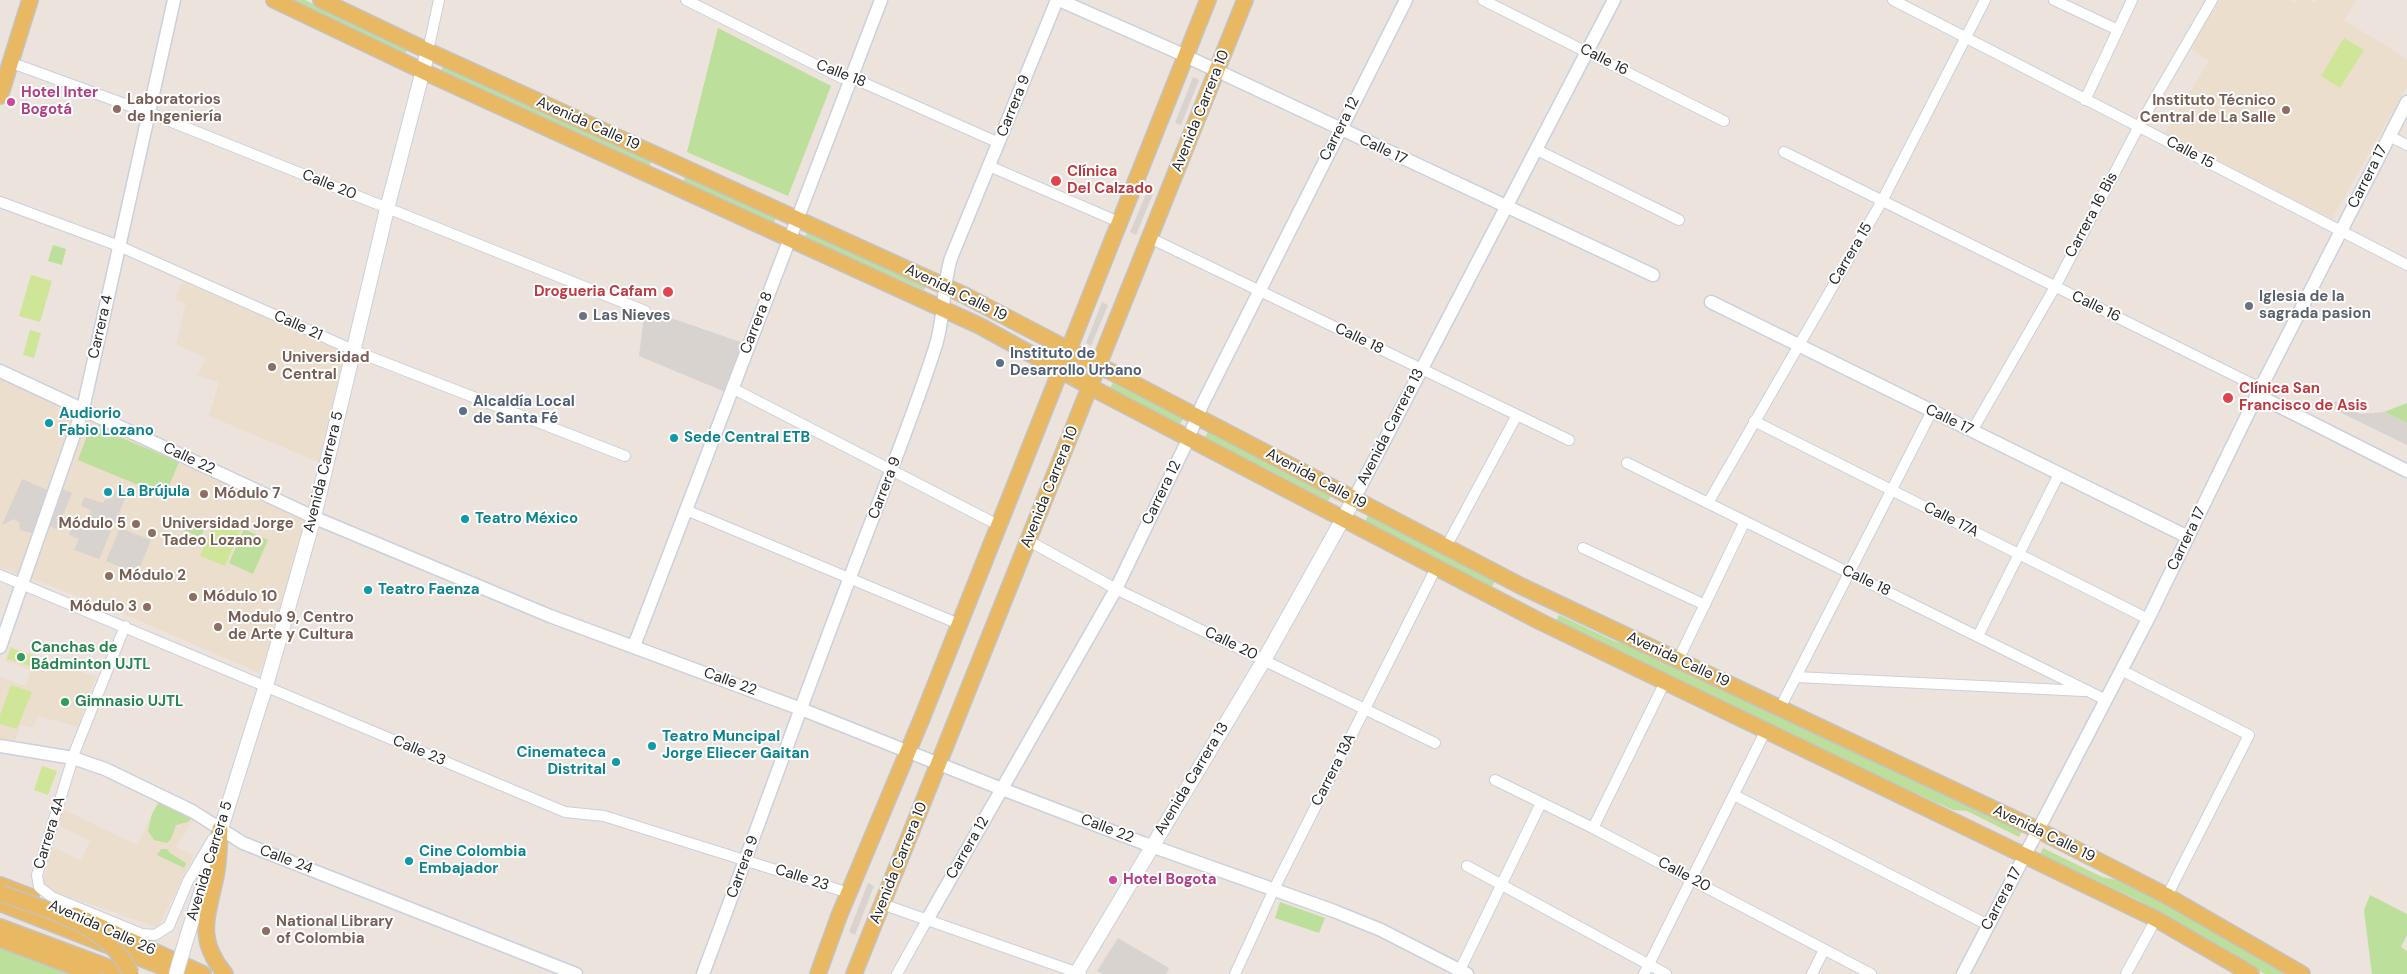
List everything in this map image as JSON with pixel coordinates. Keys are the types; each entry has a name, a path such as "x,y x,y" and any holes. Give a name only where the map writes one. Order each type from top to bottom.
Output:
{"main road":[{"path":"0,96 12,63 30,0"},
{"name":"Avenida Calle 19","path":"274,0 423,72 789,238 990,332 1090,388 1436,568 1665,682 2025,854 2156,919 2251,974"},
{"name":"Avenida Calle 19","path":"321,0 428,51 945,286 1551,600 2038,830 2167,896 2302,974"},
{"path":"818,974 1208,0"},
{"name":"Avenida Carrera 10","path":"854,974 1245,0"},
{"name":"Avenida Carrera 5","path":"176,974 266,686 314,517 387,209 428,51"},
{"name":"Avenida Carrera 13","path":"1078,973 1264,660 1354,499"},
{"path":"220,829 216,870 207,911 206,931 208,948 225,974"},
{"name":"Avenida Calle 26","path":"0,884 71,913 203,974"},
{"path":"0,892 95,932 116,950 131,974"},
{"name":"Avenida Calle 26","path":"0,903 181,974"},
{"path":"0,927 126,974"},
{"path":"0,939 94,974"}],"street":[{"name":"Carrera 4","path":"0,646 83,409 174,0"},
{"path":"428,51 439,0"},
{"name":"Calle 18","path":"686,0 850,80 856,79 999,143"},
{"name":"Carrera 8","path":"634,646 881,0"},
{"name":"Calle 17","path":"1058,0 1186,56 1216,72 1653,275"},
{"name":"Carrera 9","path":"703,974 892,470 935,348 951,258 1058,0"},
{"name":"Carrera 12","path":"897,974 1116,588 1258,290 1406,0"},
{"name":"Calle 16","path":"1484,0 1724,121"},
{"name":"Avenida Carrera 13","path":"1354,499 1614,0"},
{"name":"Calle 15","path":"1893,0 2407,265"},
{"name":"Carrera 15","path":"1708,503 1797,345 1882,201 1985,0"},
{"path":"2054,0 2118,30"},
{"path":"2085,100 2132,0"},
{"name":"Carrera 16 Bis","path":"1972,431 2055,287 2139,126 2212,0"},
{"name":"Calle 20","path":"12,63 149,113 645,311"},
{"name":"Carrera 17","path":"1963,974 2148,619 2259,392 2407,102"},
{"path":"2389,136 2407,145"},
{"path":"1537,150 1679,220"},
{"name":"Calle 16","path":"1784,152 2055,287 2407,471"},
{"path":"989,166 1119,222"},
{"name":"Calle 21","path":"0,202 119,246 353,350 625,456"},
{"name":"Calle 18","path":"1150,238 1569,440"},
{"name":"Calle 17","path":"1711,302 2188,537"},
{"name":"Calle 22","path":"0,371 314,517 550,616 802,709 1002,789 1152,846 1381,930 1464,972"},
{"path":"732,388 998,525"},
{"name":"Calle 16","path":"2259,392 2407,464"},
{"path":"1780,708 1932,411"},
{"path":"1446,547 1517,415"},
{"name":"Calle 17A","path":"1754,422 2148,619"},
{"name":"Calle 18","path":"1627,463 2106,700"},
{"path":"1978,636 2059,474"},
{"path":"686,510 959,624"},
{"path":"1678,660 1745,521"},
{"name":"Calle 20","path":"1029,542 1116,588 1435,742"},
{"path":"1583,548 1705,605"},
{"name":"Carrera 13A","path":"1235,974 1274,890 1436,568"},
{"name":"Calle 23","path":"0,575 565,812 604,816 849,893"},
{"name":"Carrera 4A","path":"125,626 73,758 37,875 39,887 52,897 142,934 161,933 172,922 188,881 220,829"},
{"path":"2121,670 2249,735 2167,896"},
{"path":"1796,677 2090,692"},
{"path":"1593,828 1665,682"},
{"path":"1646,970 1766,730"},
{"name":"Calle 24","path":"0,746 73,758 105,768 198,814 243,843 569,973"},
{"name":"Calle 20","path":"1495,780 1692,879 1871,974"},
{"path":"1734,795 1988,926"},
{"path":"1464,972 1541,803"},
{"path":"1467,866 1646,970 1666,974"},
{"path":"882,904 1078,973"},
{"path":"2126,974 2156,919"},
{"path":"1812,974 1824,950"}],"shaded area":[{"name":"Instituto Técnico Central de La Salle","path":"2220,0 2290,0 2296,3 2298,0 2309,0 2314,3 2316,0 2357,0 2344,20 2407,59 2407,86 2332,219 2164,134 2209,61 2189,48"},
{"path":"1193,77 1199,80 1181,125 1175,123"},
{"path":"1147,192 1153,194 1136,235 1130,232"},
{"name":"Universidad Central","path":"182,281 346,353 321,463 209,416 219,382 197,376 206,358 176,344 186,303 175,300"},
{"path":"1102,302 1108,305 1091,346 1086,343"},
{"path":"645,309 749,345 730,394 639,356"},
{"name":"Universidad Jorge Tadeo Lozano","path":"0,377 89,420 93,419 308,519 261,671 257,672 117,611 0,567"},
{"path":"2335,401 2360,414 2384,412 2407,423 2407,445 2331,408"},
{"path":"22,479 50,491 35,534 20,530 19,522 14,519 2,525"},
{"path":"117,488 128,492 99,559 74,550 79,539 69,535 74,523 85,527 91,510 81,506 84,497 103,503 105,499 112,498"},
{"path":"62,489 72,493 57,529 49,526"},
{"path":"120,528 151,540 137,574 106,561"},
{"path":"10,646 96,677 78,727 38,716 33,728 21,725 14,742 0,739 0,677 26,686 31,670 5,661"},
{"path":"159,799 195,818 176,847 194,855 158,928 42,887 51,846 81,861 90,841 58,825 64,810 137,845"},
{"path":"868,883 874,886 855,935 849,932"},
{"path":"1118,938 1169,968 1166,974 1103,974 1097,971"}],"green space":[{"path":"285,0 305,0 407,50 403,58"},
{"path":"718,28 831,86 788,196 687,152"},
{"path":"2344,38 2364,50 2340,88 2321,76"},
{"path":"443,66 652,160 649,167 440,75"},
{"path":"686,175 777,216 773,224 682,184"},
{"path":"809,229 927,283 924,290 805,237"},
{"path":"53,245 66,249 62,265 48,261"},
{"path":"31,275 52,281 40,322 19,316"},
{"path":"30,330 41,333 34,358 23,355"},
{"path":"1113,383 1183,419 1180,424 1110,388"},
{"path":"2407,403 2407,423 2384,412"},
{"path":"91,425 179,462 165,496 78,460"},
{"path":"1208,432 1332,494 1328,501 1205,437"},
{"path":"1368,515 1495,581 1491,588 1365,522"},
{"path":"216,517 241,528 225,566 200,556"},
{"path":"200,518 208,522 202,534 197,536 184,530 192,527"},
{"path":"244,529 268,540 253,574 229,563"},
{"path":"1559,615 1614,641 1644,650 2022,831 2019,837 1967,811 1953,810 1891,782 1556,621"},
{"name":"Canchas de Bádminton UJTL","path":"11,648 34,656 30,666 7,659"},
{"path":"11,685 32,692 17,729 0,724 0,715"},
{"path":"42,766 57,771 48,795 34,790"},
{"path":"160,800 192,817 188,822 176,825 171,839 167,843 154,840 148,831 152,814"},
{"path":"2043,848 2102,877 2126,882 2183,912 2288,974 2265,974 2138,900 2040,854"},
{"path":"161,849 167,849 186,863 184,868 157,855"},
{"path":"2370,895 2407,914 2407,935 2401,947 2407,951 2407,974 2372,974 2364,910"},
{"path":"1280,902 1325,918 1319,933 1275,918"},
{"path":"0,942 83,974 0,974"}],"place":[{"name":"Hotel Inter Bogotá","path":"11,102"},
{"name":"Laboratorios de Ingeniería","path":"117,109"},
{"name":"Instituto Técnico Central de La Salle","path":"2286,110"},
{"name":"Clínica Del Calzado","path":"1056,181"},
{"name":"Drogueria Cafam","path":"668,292"},
{"name":"Iglesia de la sagrada pasion","path":"2249,306"},
{"name":"Las Nieves","path":"583,316"},
{"name":"Instituto de Desarrollo Urbano","path":"1000,363"},
{"name":"Universidad Central","path":"272,367"},
{"name":"Clínica San Francisco de Asis","path":"2228,398"},
{"name":"Alcaldía Local de Santa Fé","path":"463,411"},
{"name":"Audiorio Fabio Lozano","path":"49,423"},
{"name":"Sede Central ETB","path":"674,438"},
{"name":"La Brújula","path":"108,492"},
{"name":"Módulo 7","path":"204,494"},
{"name":"Teatro México","path":"465,519"},
{"name":"Módulo 5","path":"136,524"},
{"name":"Universidad Jorge Tadeo Lozano","path":"152,533"},
{"name":"Módulo 2","path":"109,576"},
{"name":"Teatro Faenza","path":"368,590"},
{"name":"Módulo 10","path":"193,597"},
{"name":"Módulo 3","path":"147,607"},
{"name":"Modulo 9, Centro de Arte y Cultura","path":"218,627"},
{"name":"Canchas de Bádminton UJTL","path":"21,657"},
{"name":"Gimnasio UJTL","path":"65,702"},
{"name":"Teatro Muncipal Jorge Eliecer Gaitan","path":"652,746"},
{"name":"Cinemateca Distrital","path":"616,762"},
{"name":"Cine Colombia Embajador","path":"409,861"},
{"name":"Hotel Bogota","path":"1113,880"},
{"name":"National Library of Colombia","path":"266,931"}]}
